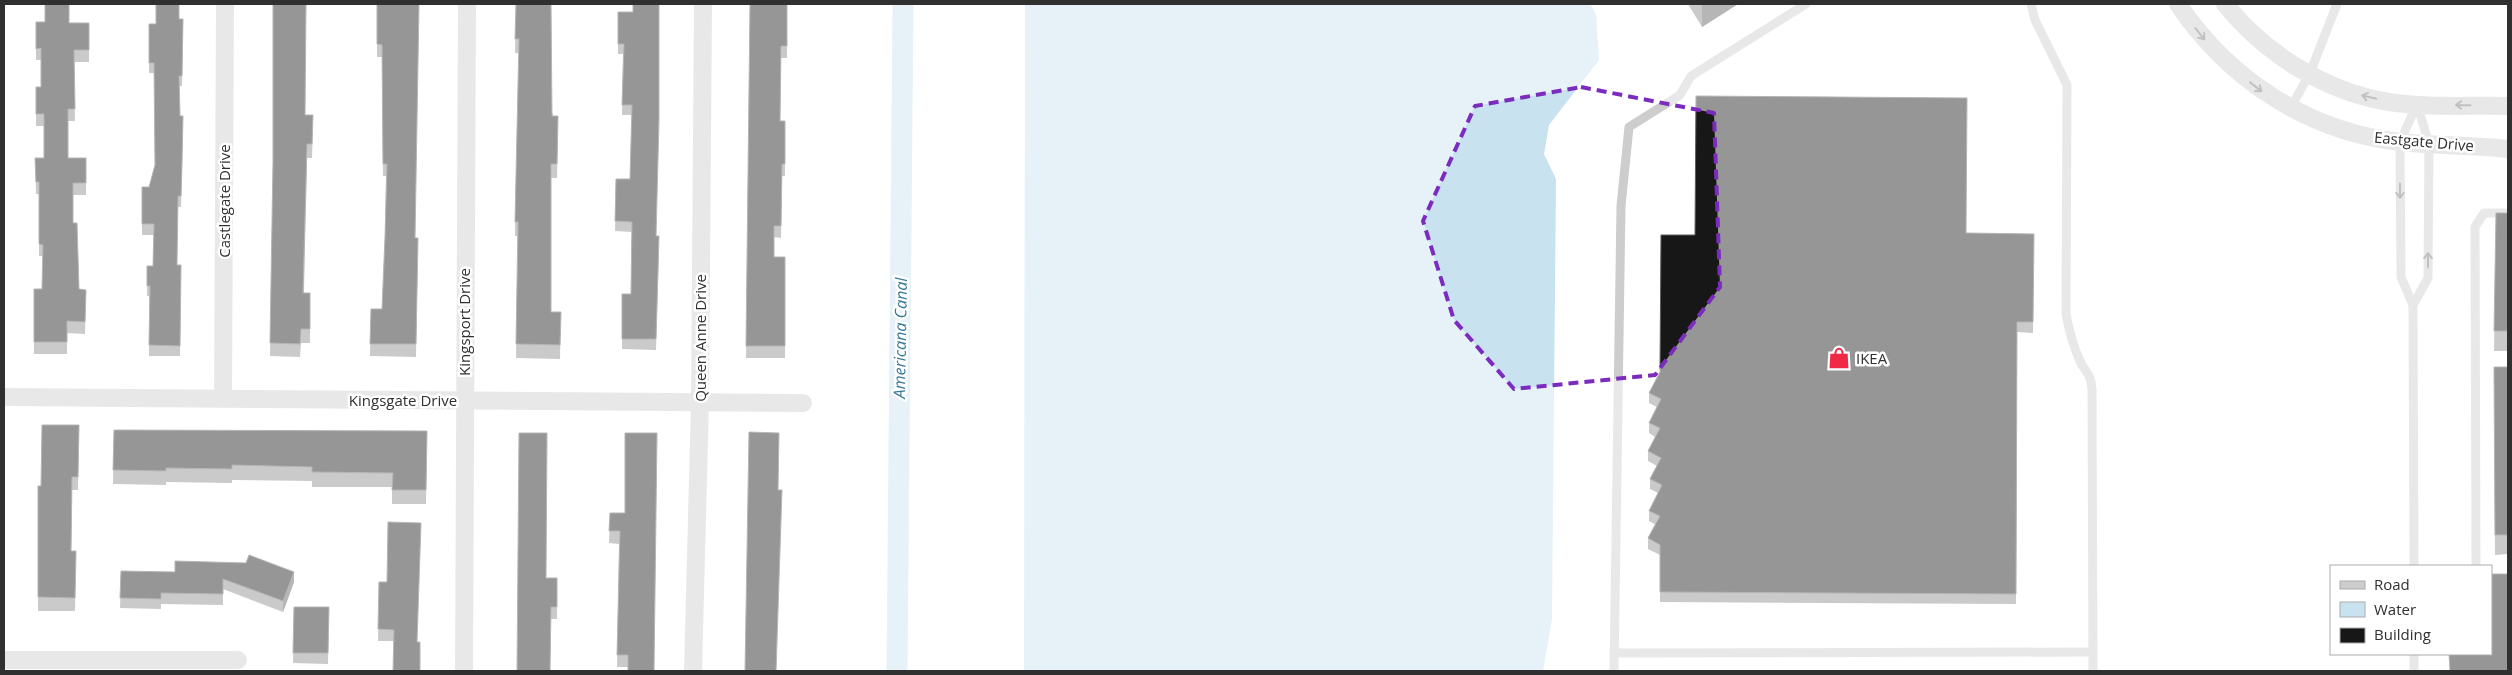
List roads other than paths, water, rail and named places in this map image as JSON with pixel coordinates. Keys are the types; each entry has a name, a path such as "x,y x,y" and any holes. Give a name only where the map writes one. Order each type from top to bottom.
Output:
{"street":[{"name":"Castlegate Drive","path":"223,398 225,4"},
{"name":"Kingsport Drive","path":"464,671 467,4"},
{"name":"Queen Anne Drive","path":"693,671 700,402 702,4"},
{"name":"Eastgate Drive","path":"2178,4 2214,50 2237,72 2263,92 2331,126 2364,136 2400,142 2508,149"},
{"path":"2226,4 2254,37 2277,54 2310,73 2360,95 2390,102 2508,106"},
{"name":"Kingsgate Drive","path":"4,397 803,403"},
{"path":"4,660 238,660"}],"lane":[{"path":"1614,671 1621,206 1629,127 1680,95 1691,76 1806,4"},
{"path":"2031,4 2035,20 2067,85 2066,314 2069,331 2080,362 2091,376 2093,671"},
{"path":"2291,107 2310,73 2338,4"},
{"path":"2414,565 2413,304 2401,277 2400,142 2417,104"},
{"path":"2413,304 2428,278 2430,144 2417,104"},
{"path":"2476,565 2475,227 2484,213 2508,213"},
{"path":"1614,652 2093,652"},
{"path":"2414,655 2414,671"}],"water":[{"path":"1025,4 1590,4 1596,14 1599,60 1549,125 1544,154 1556,179 1552,619 1543,671 1024,671"}],"waterway":[{"name":"Americana Canal","path":"897,671 903,4"}],"place":[{"name":"IKEA","path":"1839,358"}]}
